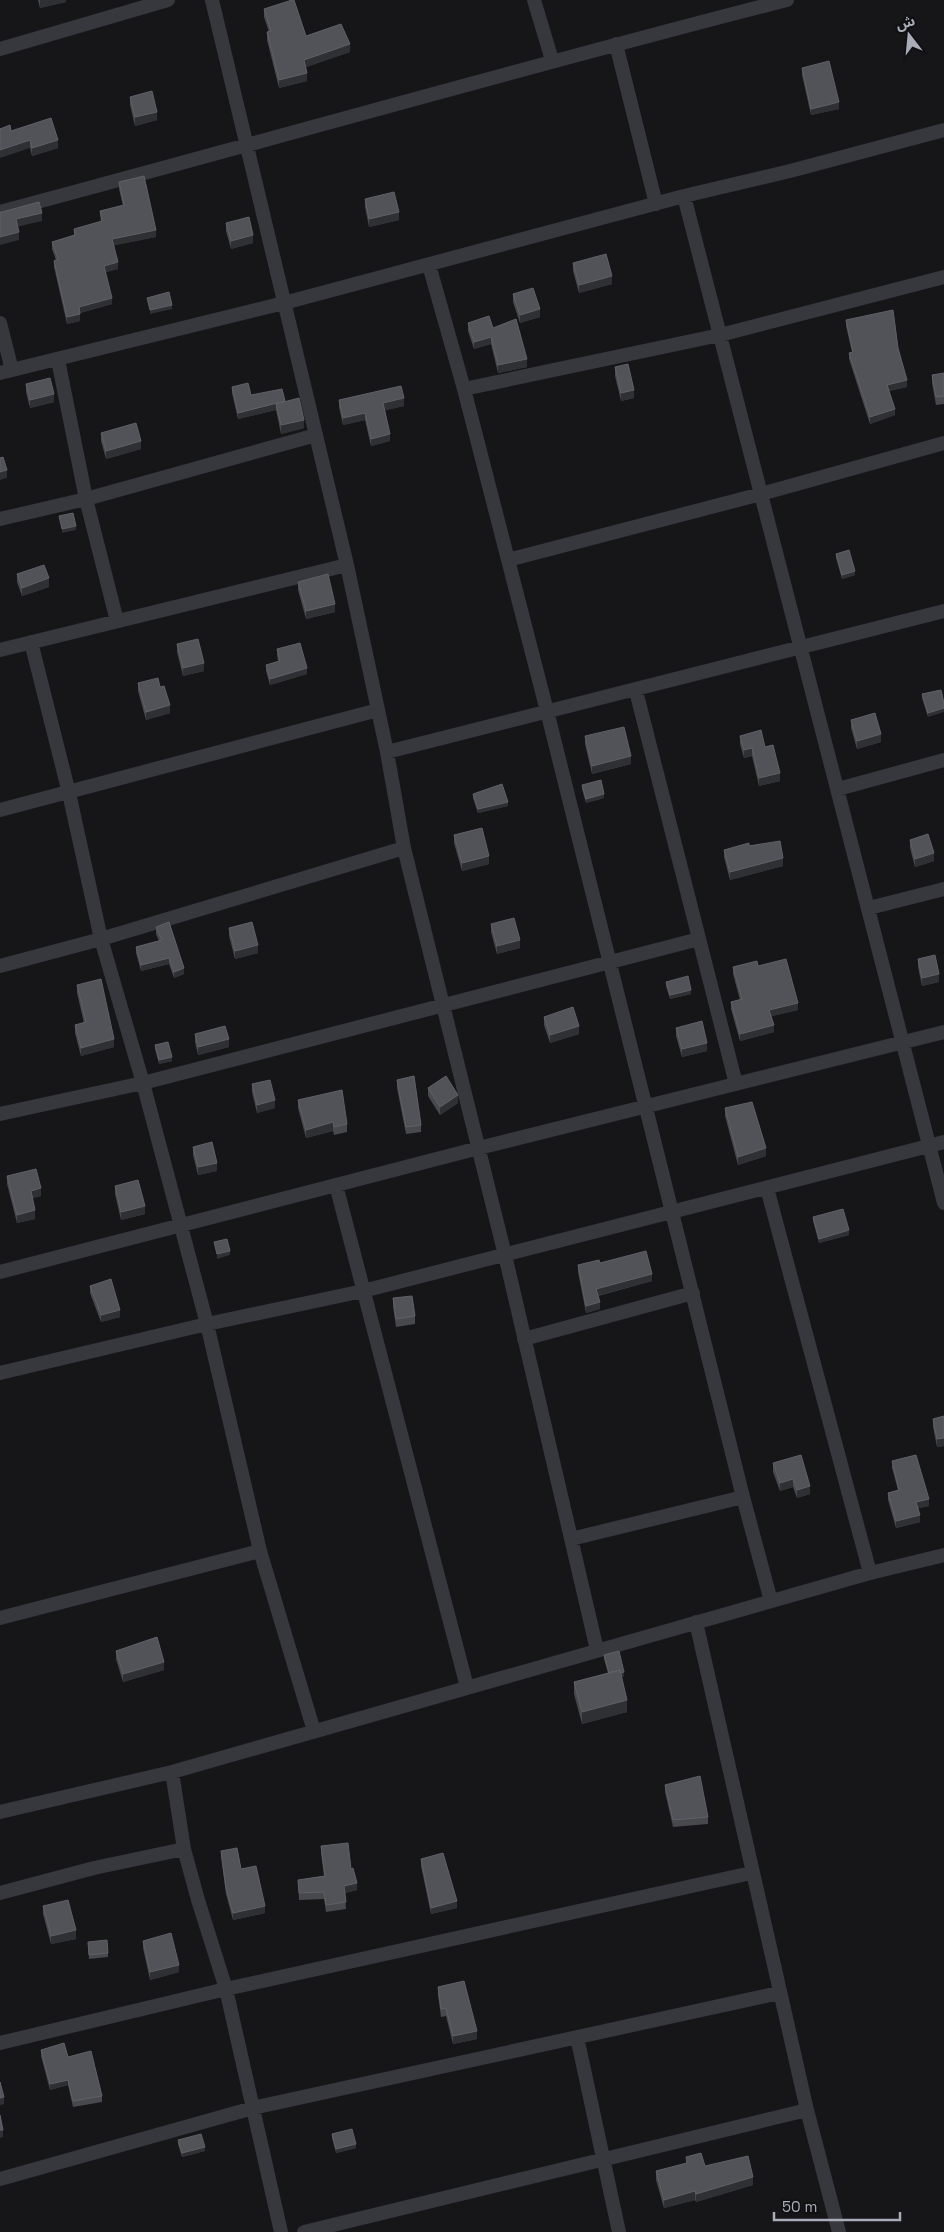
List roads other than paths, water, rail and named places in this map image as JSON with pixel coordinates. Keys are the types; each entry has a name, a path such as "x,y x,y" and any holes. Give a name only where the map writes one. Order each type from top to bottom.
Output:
{"street":[{"path":"0,49 168,0"},
{"path":"212,0 347,565 387,752 404,848 479,1148 597,1650"},
{"path":"534,0 552,60"},
{"path":"0,212 246,146 552,60 787,0"},
{"path":"616,44 656,204"},
{"path":"0,323 6,371 58,360 284,303 684,196 790,171 944,130"},
{"path":"684,196 944,1203"},
{"path":"429,265 464,389 548,711 743,1497 771,1601"},
{"path":"464,389 720,335 944,277"},
{"path":"58,360 86,499 117,621"},
{"path":"0,519 86,499 316,435"},
{"path":"508,560 761,494 944,443"},
{"path":"0,650 347,565"},
{"path":"387,752 548,711 636,691 944,611"},
{"path":"31,642 69,793 101,939 143,1083 179,1226 207,1324 260,1551 314,1731"},
{"path":"636,691 736,1084"},
{"path":"0,810 378,710"},
{"path":"838,789 944,760"},
{"path":"0,966 101,939 404,848"},
{"path":"869,908 944,889"},
{"path":"0,1114 143,1083 699,939"},
{"path":"0,1272 479,1148 944,1032"},
{"path":"0,1373 207,1324 363,1291 944,1142"},
{"path":"336,1185 467,1687"},
{"path":"768,1188 870,1573"},
{"path":"524,1339 693,1293"},
{"path":"571,1539 743,1497"},
{"path":"0,1618 260,1551"},
{"path":"0,1812 172,1772 870,1573 944,1555"},
{"path":"696,1622 779,1993 839,2232"},
{"path":"172,1772 184,1848 226,1989 281,2232"},
{"path":"0,1893 94,1868 184,1848"},
{"path":"0,2043 226,1989 752,1872"},
{"path":"0,2179 252,2108 779,1993"},
{"path":"577,2037 620,2232"},
{"path":"304,2232 807,2110"}]}
